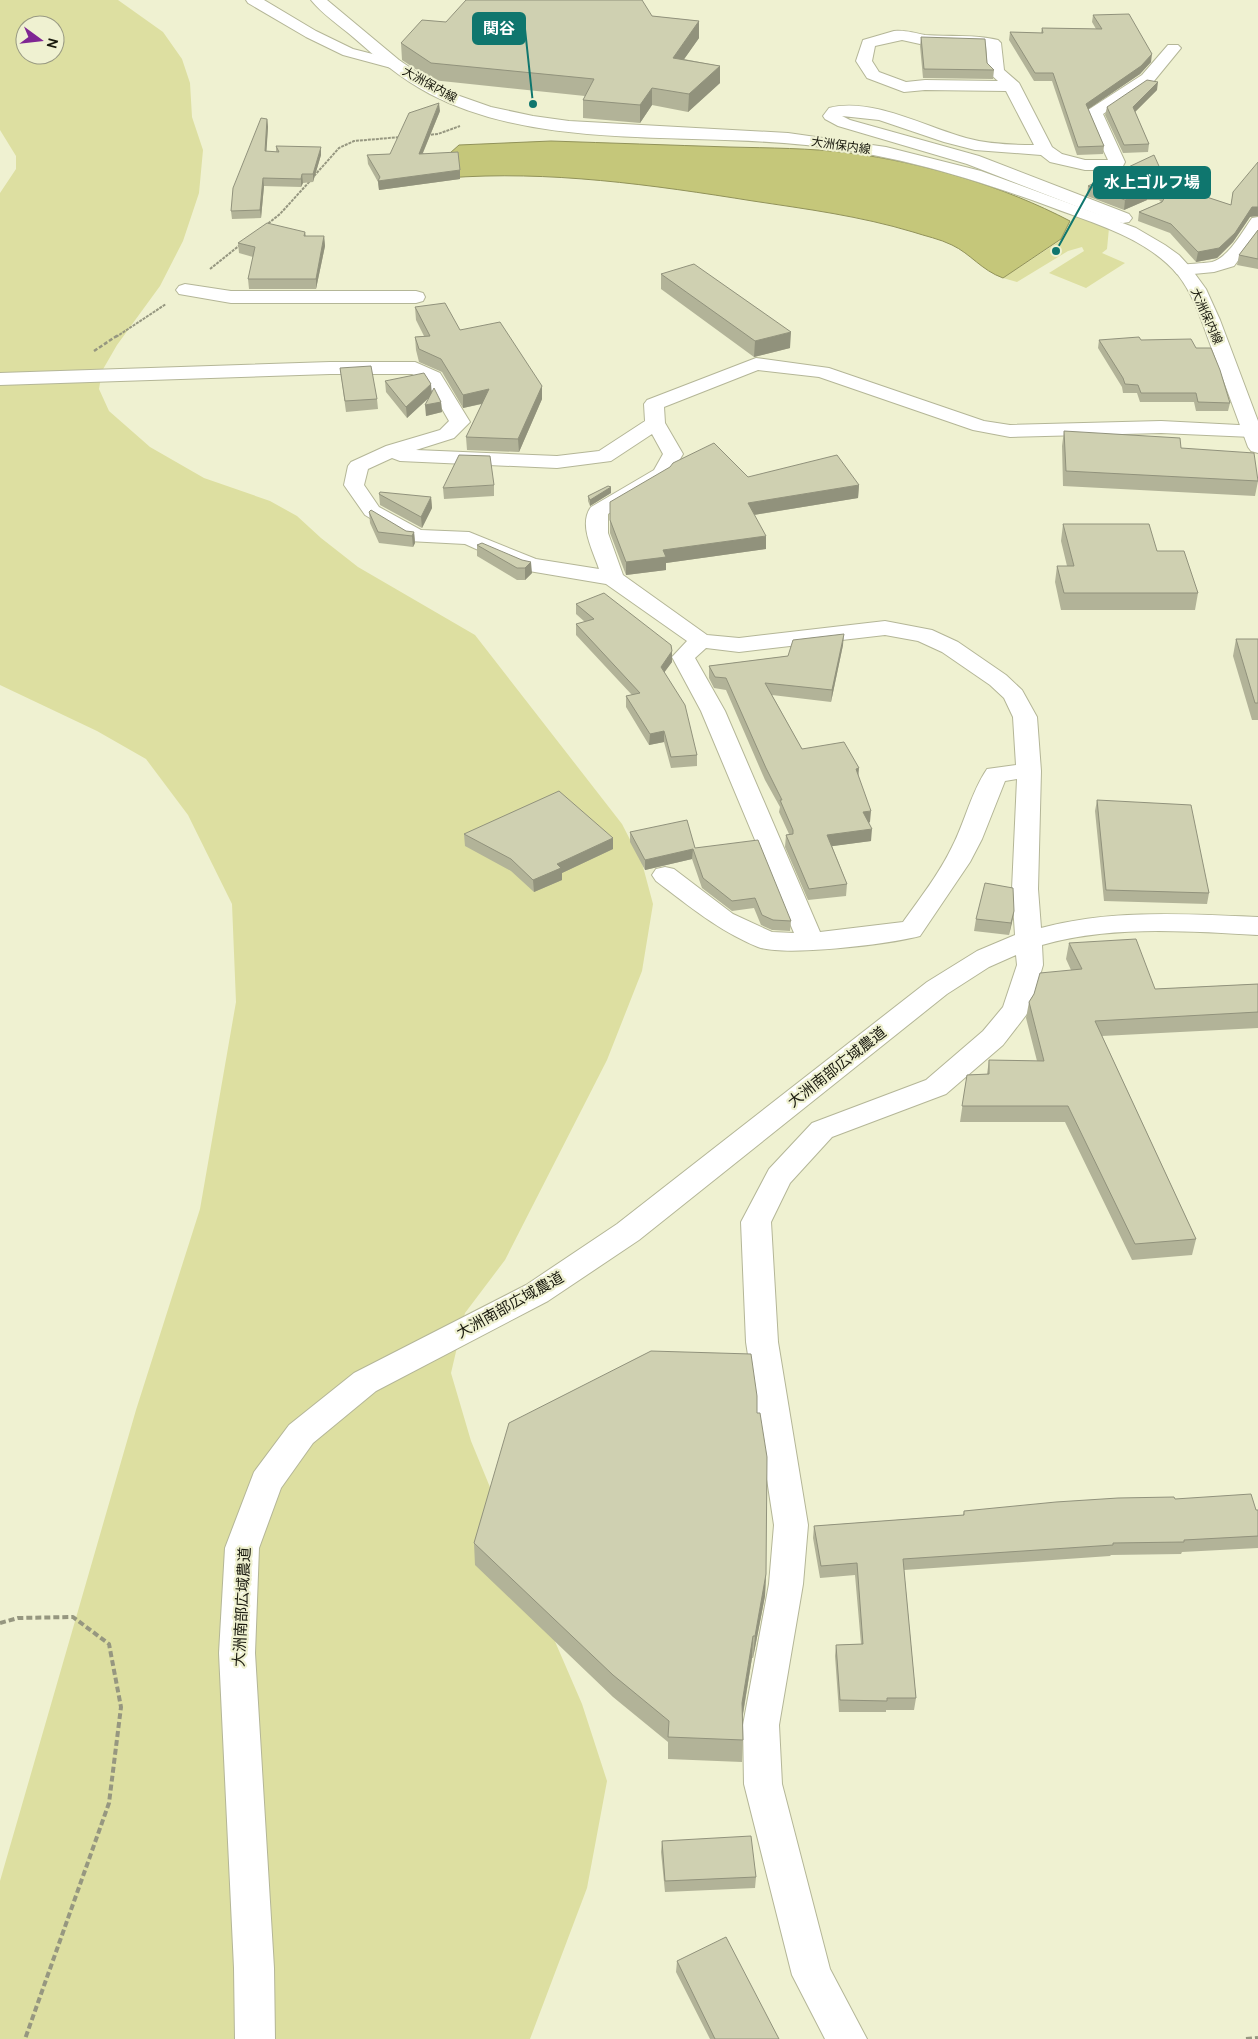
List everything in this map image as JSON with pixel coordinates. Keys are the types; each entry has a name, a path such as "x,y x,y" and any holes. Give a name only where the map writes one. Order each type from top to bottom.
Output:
{"street":[{"path":"253,0 311,34 348,52 395,64"},
{"name":"大洲保内線","path":"318,0 405,72 447,96 495,114 599,130 784,138 878,150 945,165 1123,218 1141,238 1162,251 1183,270 1198,293 1213,327 1255,439"},
{"path":"1012,86 925,85 904,87 873,75 864,61 868,43 901,35 916,36 920,39 979,40 993,43 996,72 1012,86 1045,150 1056,158 1085,165 1109,165 1117,162 1094,114 1148,78 1173,48"},
{"path":"1045,150 1021,150 964,143 887,118 852,110 835,111 831,116 844,123 973,160 1123,218"},
{"path":"1183,270 1214,267 1228,262 1258,222"},
{"path":"186,290 231,298 416,297"},
{"path":"613,578 597,533 598,511 662,474 673,454 655,423 654,404 756,364 822,372 980,426 1010,431 1161,427 1255,439"},
{"path":"0,379 330,368 415,368 434,377 460,422 447,434 385,454 358,466 354,485 372,511 416,536 469,538 530,565 613,578 701,641 739,645 885,628 924,635 950,647 998,680 1014,695 1026,717 1029,771 1025,889 1030,965 1016,1010 993,1038 936,1087 822,1130 779,1177 756,1222 762,1342 791,1525 786,1584 761,1725 763,1784 812,1974 847,2039"},
{"path":"385,454 557,462 604,458 655,423"},
{"path":"701,641 683,657 713,711 811,942"},
{"path":"665,875 724,920 768,941 811,942 911,930 936,894 969,840 986,792 996,774 1029,771"},
{"name":"大洲南部広域農道","path":"255,2039 254,1968 237,1653 242,1548 266,1482 301,1434 365,1382 538,1293 628,1232 937,988 986,958 1028,940 1079,928 1122,923 1258,926"}],"path":[{"path":"419,136 438,134 495,114"},
{"path":"258,231 280,214 340,148 354,141 410,136"},
{"path":"54,378 186,290 243,243"},
{"path":"0,1624 18,1618 73,1617 109,1644 121,1707 109,1803 25,2039"},
{"path":"1246,2039 1258,2038"}],"shaded area":[{"path":"0,0 118,0 163,32 182,59 190,83 192,117 203,150 199,193 183,241 160,286 117,345 102,371 99,389 109,411 150,447 204,478 270,501 297,516 358,567 475,635 622,824 642,863 653,904 642,971 607,1060 505,1260 465,1313 451,1373 471,1441 582,1704 607,1781 587,1888 530,2039 0,2039 0,1881 136,1410 200,1209 236,1002 232,904 188,815 146,759 97,731 0,685 0,193 16,169 16,156 0,130"},
{"path":"551,141 790,148 878,157 935,170 991,187 1044,208 1070,221 1061,239 1003,278 988,271 959,249 943,241 893,226 833,214 600,180 523,176 447,178 450,153 459,145"},
{"path":"1074,215 1109,228 1107,249 1102,253 1125,263 1086,288 1049,273 1084,251 1082,247 1068,251 1017,282 1003,278 1061,240"}],"building":[{"path":"466,0 642,0 652,16 699,21 673,58 720,66 689,94 652,88 640,105 583,100 594,79 431,63 401,43 422,20 446,22"},
{"path":"1129,14 1152,54 1141,66 1086,104 1104,146 1078,147 1053,73 1035,73 1010,32 1043,33 1042,28 1102,29 1093,15"},
{"path":"921,37 985,39 987,63 994,70 924,69"},
{"path":"1147,80 1158,82 1133,107 1149,144 1124,145 1107,107"},
{"path":"439,103 419,154 458,152 460,170 378,181 380,177 367,155 390,154 409,113"},
{"path":"261,118 267,119 265,151 279,152 276,146 321,147 313,174 302,174 301,179 263,178 260,210 231,211 233,188"},
{"path":"1154,155 1167,184 1231,205 1233,192 1258,162 1258,207 1252,207 1235,233 1219,248 1198,252 1171,224 1139,212 1162,202 1165,197 1161,191 1148,191 1125,200 1088,186"},
{"path":"267,223 305,232 304,236 324,236 316,279 248,279 255,247 238,243"},
{"path":"1258,230 1258,259 1239,255"},
{"path":"694,264 791,332 755,341 661,274"},
{"path":"445,303 460,330 500,322 542,386 518,439 466,437 489,389 463,395 441,359 419,349 415,337 430,336 415,307"},
{"path":"1139,337 1141,340 1191,339 1196,348 1211,348 1230,403 1198,402 1196,393 1141,393 1138,385 1125,384 1099,340"},
{"path":"371,366 377,399 345,401 340,368"},
{"path":"424,373 431,384 406,407 385,381"},
{"path":"434,388 441,402 425,405"},
{"path":"1064,431 1180,438 1181,448 1254,453 1258,481 1066,471"},
{"path":"714,443 748,477 837,455 859,485 748,503 766,536 663,550 666,557 626,562 610,520 610,502 670,467 673,463"},
{"path":"459,455 490,456 494,485 443,488"},
{"path":"608,486 611,487 590,500 588,496"},
{"path":"380,492 431,497 421,517 379,494"},
{"path":"371,510 406,531 414,532 412,536 378,532 369,512"},
{"path":"1063,524 1149,524 1157,551 1184,551 1198,593 1064,593 1057,566 1074,566"},
{"path":"482,543 531,562 525,568 517,568 477,545"},
{"path":"604,593 671,645 672,651 661,667 685,705 697,755 671,757 664,731 650,734 626,696 640,693 576,624 594,619 576,604"},
{"path":"844,634 832,690 765,683 802,749 844,742 859,768 856,769 871,811 863,812 872,829 827,835 847,884 809,889 786,835 793,834 793,830 780,800 782,800 726,678 715,677 709,666 788,656 793,640"},
{"path":"1236,639 1258,639 1258,703 1255,703"},
{"path":"559,791 613,838 557,864 561,868 533,880 511,859 464,834"},
{"path":"1097,800 1191,805 1209,893 1106,890"},
{"path":"687,820 695,848 758,840 791,921 773,920 762,915 755,898 732,901 703,878 693,849 645,860 630,832"},
{"path":"985,883 1013,888 1014,911 1011,923 976,919"},
{"path":"1136,939 1155,989 1258,984 1258,1012 1095,1021 1196,1239 1135,1244 1068,1106 962,1106 967,1075 989,1074 989,1060 1044,1061 1029,1002 1034,994 1040,973 1082,969 1069,943"},
{"path":"651,1351 751,1354 757,1396 757,1413 760,1413 767,1457 766,1574 742,1703 743,1740 668,1737 669,1721 613,1675 474,1543 509,1423"},
{"path":"1251,1494 1256,1510 1258,1510 1258,1536 1184,1540 1184,1542 1113,1543 1113,1545 903,1559 916,1698 887,1698 887,1701 840,1700 836,1645 863,1644 857,1563 821,1566 814,1526 964,1515 964,1511 1056,1502 1118,1498 1174,1497 1175,1499"},
{"path":"751,1836 756,1877 665,1881 662,1841"},
{"path":"726,1937 779,2039 715,2039 677,1961"}],"place":[{"name":"関谷","path":"533,104"},
{"name":"水上ゴルフ場","path":"1056,251"}]}
